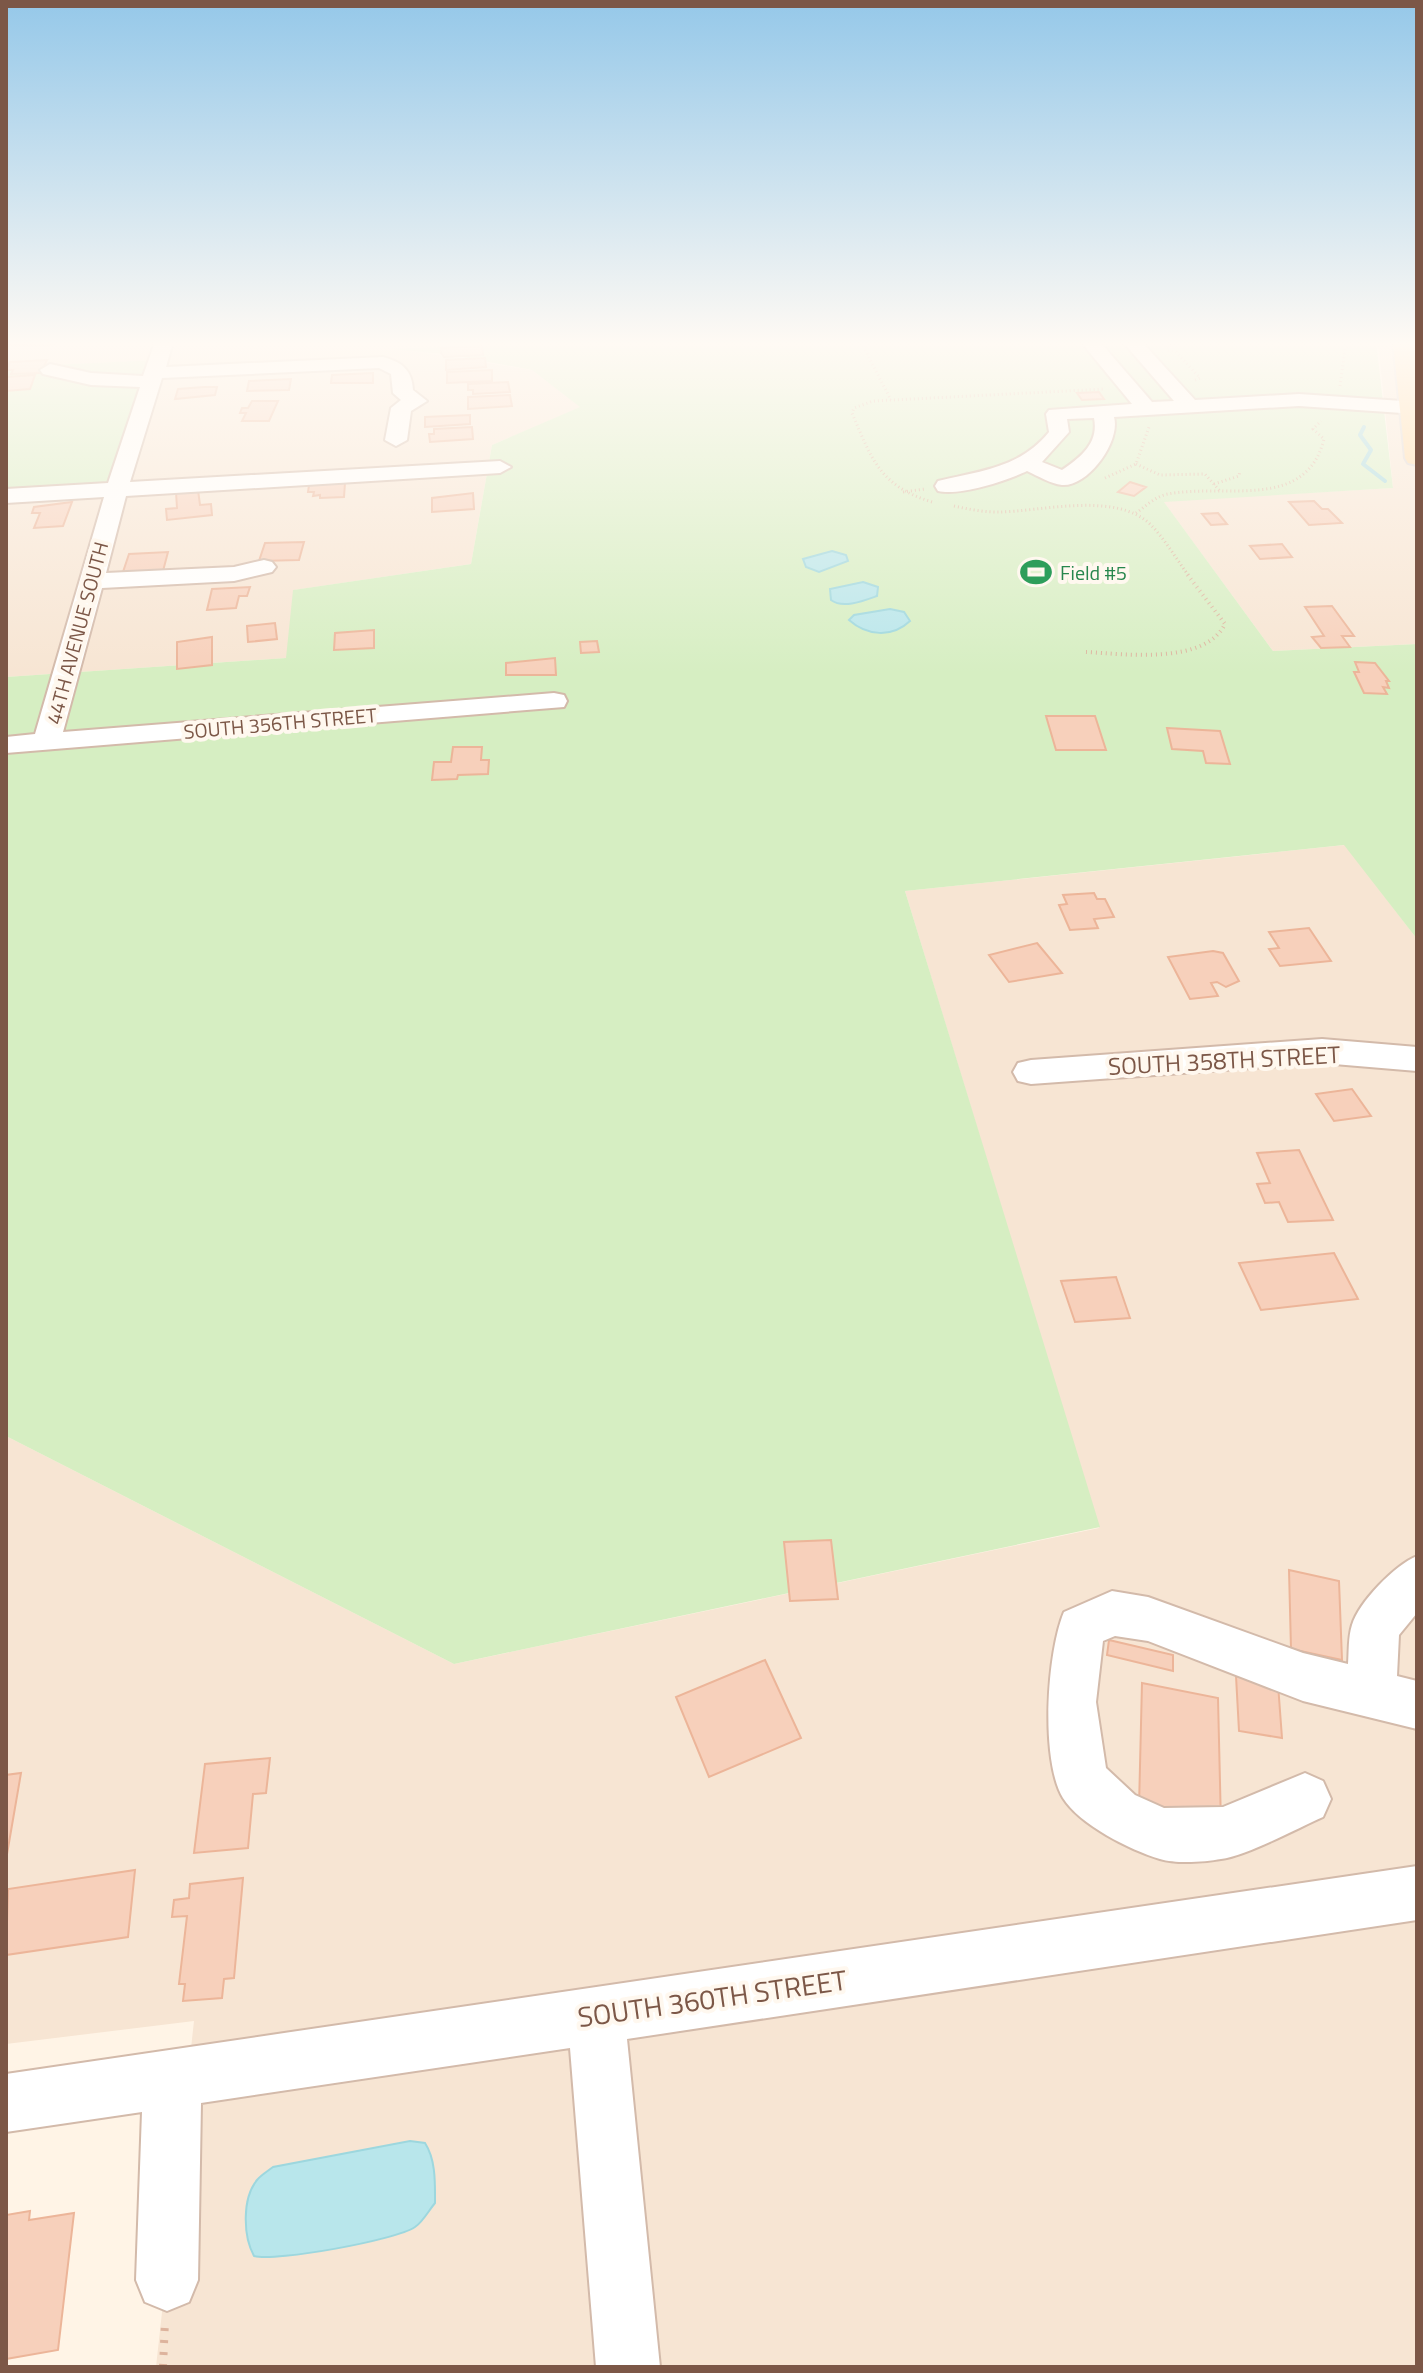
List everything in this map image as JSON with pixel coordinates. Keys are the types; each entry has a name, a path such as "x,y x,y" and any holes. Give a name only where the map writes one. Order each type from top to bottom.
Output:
{"street":[{"name":"44TH AVENUE SOUTH","path":"47,741 128,453"},
{"path":"943,498 1028,464 1042,453"},
{"path":"1028,464 1064,479 1096,453"},
{"path":"6,496 500,467"},
{"path":"92,581 234,574 264,567"},
{"name":"SOUTH 356TH STREET","path":"6,745 554,701"},
{"name":"SOUTH 358TH STREET","path":"1031,1072 1322,1051 1417,1059"},
{"path":"1305,1799 1223,1833 1163,1834 1117,1813 1082,1781 1071,1702 1081,1628 1112,1613 1148,1619 1303,1677 1394,1700 1375,1627 1417,1578"},
{"name":"SOUTH 360TH STREET","path":"6,2103 1417,1893"},
{"path":"596,2016 628,2367"},
{"path":"167,2280 172,2078"}],"path":[{"path":"870,453 887,483 914,498 943,498 1000,512 1087,507 1136,513 1151,525 1225,624 1224,634 1209,645 1176,652 1086,652"},
{"path":"1099,479 1136,464 1140,453"},
{"path":"1136,513 1160,497 1269,488 1299,481 1319,464 1321,453"},
{"path":"1136,464 1145,472 1164,476 1205,474 1220,491"},
{"path":"1214,484 1239,476 1240,471"},
{"path":"1081,495 1087,507"}],"shaded area":[{"path":"54,453 491,453 471,564 294,590 287,658 6,677 6,496"},
{"path":"1389,453 1417,453 1417,644 1273,651 1163,501 1393,488"},
{"path":"1345,845 1417,939 1417,2367 156,2367 194,2021 6,2044 6,1436 454,1664 1099,1528 905,891"}],"green space":[{"path":"6,453 129,453 117,489 6,496"},
{"path":"491,453 1389,453 1393,488 1164,502 1273,651 1417,644 1417,939 1344,845 905,891 1100,1527 454,1664 6,1436 6,677 286,658 293,590 471,564"}],"water":[{"path":"832,551 846,555 848,561 819,572 806,567 803,559"},
{"path":"863,582 878,587 877,596 847,604 831,600 830,589"},
{"path":"890,609 904,612 910,621 895,630 880,633 871,632 849,620 854,615"},
{"path":"410,2141 425,2143 435,2180 435,2203 415,2227 385,2238 336,2249 286,2256 254,2256 246,2228 249,2197 257,2180 273,2167"}],"building":[{"path":"1130,482 1146,487 1134,496 1118,492"},
{"path":"345,483 344,497 320,498 320,495 313,496 314,492 308,492 309,485"},
{"path":"198,490 200,505 211,504 212,515 167,520 166,509 177,508 176,492"},
{"path":"473,493 474,509 432,512 432,498"},
{"path":"1314,501 1342,523 1309,525 1289,502"},
{"path":"72,502 63,526 34,528 40,513 32,513 34,507"},
{"path":"1218,513 1227,524 1211,525 1202,514"},
{"path":"304,542 299,560 259,561 265,543"},
{"path":"1282,544 1292,557 1260,559 1250,546"},
{"path":"168,552 163,571 123,572 129,554"},
{"path":"250,587 247,596 239,596 236,608 207,610 212,589"},
{"path":"1332,606 1354,636 1342,636 1350,647 1321,648 1312,637 1324,636 1305,607"},
{"path":"275,623 277,639 248,642 247,626"},
{"path":"374,630 374,648 334,650 335,633"},
{"path":"212,637 212,665 177,669 177,642"},
{"path":"597,641 599,652 581,653 580,642"},
{"path":"555,658 556,675 506,675 506,663"},
{"path":"1355,662 1375,663 1389,681 1386,681 1389,688 1383,687 1387,694 1364,693 1354,672 1359,672"},
{"path":"1046,716 1095,716 1106,750 1056,750"},
{"path":"1167,728 1220,731 1230,764 1206,763 1203,751 1172,749"},
{"path":"453,747 482,747 481,760 489,760 488,774 432,780 434,762 451,762"},
{"path":"1094,893 1097,899 1105,899 1114,917 1094,919 1098,928 1070,930 1059,905 1067,904 1063,895"},
{"path":"1309,928 1331,961 1280,966 1269,949 1279,948 1269,932"},
{"path":"1037,943 1062,973 1009,982 989,955"},
{"path":"1213,951 1223,953 1239,981 1226,987 1217,982 1211,983 1218,996 1190,999 1168,957"},
{"path":"1352,1089 1371,1116 1334,1121 1316,1094"},
{"path":"1299,1150 1333,1220 1288,1222 1279,1202 1265,1203 1257,1184 1270,1183 1257,1153"},
{"path":"1334,1253 1358,1299 1261,1310 1239,1263"},
{"path":"1116,1277 1130,1318 1075,1322 1061,1281"},
{"path":"831,1540 838,1599 790,1601 784,1542"},
{"path":"1289,1570 1339,1581 1342,1660 1291,1649"},
{"path":"1109,1640 1173,1655 1173,1671 1107,1655"},
{"path":"765,1660 801,1738 709,1777 676,1697"},
{"path":"1236,1676 1278,1684 1282,1738 1239,1731"},
{"path":"1142,1683 1218,1698 1221,1825 1139,1807"},
{"path":"270,1758 266,1793 253,1794 248,1848 194,1853 205,1764"},
{"path":"21,1773 6,1860 6,1775"},
{"path":"135,1870 128,1937 6,1955 8,1889"},
{"path":"243,1878 234,1978 224,1979 222,1998 183,2001 185,1984 179,1984 187,1916 172,1917 174,1900 189,1898 190,1884"},
{"path":"30,2211 29,2220 74,2213 58,2350 6,2359 6,2215"}],"waterway":[{"path":"1369,453 1363,464 1385,481"}],"place":[{"name":"Field #5","path":"1036,572"}]}
